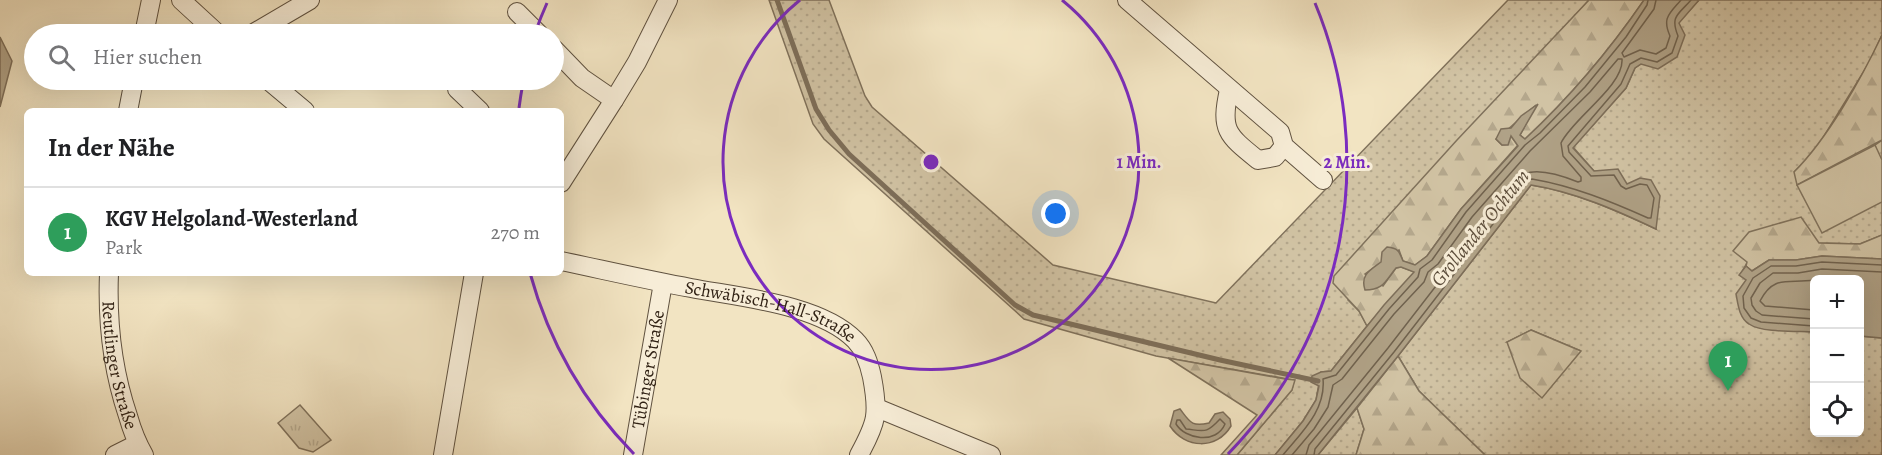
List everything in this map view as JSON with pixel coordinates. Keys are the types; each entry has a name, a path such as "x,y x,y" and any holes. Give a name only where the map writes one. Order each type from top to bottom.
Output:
{"street":[{"path":"146,24 152,0"},
{"path":"181,0 207,24"},
{"path":"269,24 310,0"},
{"path":"564,172 568,157 614,100 637,62 668,0"},
{"path":"1127,0 1280,132 1284,146 1323,180"},
{"path":"517,12 529,24"},
{"path":"564,59 582,78 614,100"},
{"path":"129,108 132,90"},
{"path":"280,90 301,108"},
{"path":"459,90 477,108"},
{"path":"1229,90 1225,124 1234,141 1257,160 1275,157 1284,146"},
{"name":"Schwäbisch-Hall-Straße","path":"564,262 784,306 822,319 843,330 855,340 867,359 877,408 874,427 859,455"},
{"name":"Reutlinger Straße","path":"109,276 109,327 113,362 118,388 141,449"},
{"path":"442,455 473,276"},
{"name":"Tübinger Straße","path":"633,455 663,283"},
{"path":"877,408 991,455"},
{"path":"115,455 141,449"}],"green space":[{"path":"769,0 829,0 865,96 872,107 1053,265 1216,303 1508,0 1589,0 1563,29 1348,300 1359,311 1367,326 1331,371 1321,372 1316,400 1303,421 1275,455 1237,455 1292,390 1294,380 1156,356 1024,319 824,139 813,124"},
{"path":"1589,0 1644,0 1588,73 1525,139 1520,135 1536,105 1496,139 1502,145 1508,144 1510,135 1518,145 1461,209 1427,256 1415,265 1403,261 1399,250 1365,274 1383,286 1396,268 1401,267 1415,272 1367,326 1359,311 1333,283 1334,276 1457,140"},
{"path":"1699,0 1882,0 1882,35 1869,63 1813,154 1794,172 1875,145 1882,140 1882,235 1860,244 1818,243 1747,263 1740,275 1747,280 1760,328 1810,332 1810,437 1864,437 1864,336 1882,338 1882,455 1485,455 1419,391 1398,356 1531,185 1579,197 1656,229 1627,184 1594,171 1573,147 1626,88 1635,68","holes":["1531,330 1581,351 1507,342"]},
{"path":"1882,35 1882,140 1797,185 1794,172 1807,158 1843,107"},
{"path":"1875,145 1882,160 1882,202 1822,233 1797,185"},
{"path":"1801,217 1819,243 1860,244 1882,235 1882,259 1822,256 1796,260 1769,260 1752,271 1746,266 1747,262 1733,251 1749,232"},
{"path":"1531,330 1581,351 1542,398 1520,378 1507,342"},
{"path":"1398,356 1419,391 1485,455 1356,455 1364,429 1357,408"},
{"path":"1168,358 1295,380 1292,390 1237,455 1221,455 1257,415"},
{"path":"300,405 331,440 313,452 299,448 278,423"},
{"path":"1357,408 1364,429 1356,455 1318,455"}],"water":[{"name":"Grollander Ochtum","path":"1644,0 1699,0 1679,23 1685,35 1677,57 1658,69 1641,64 1635,68 1626,88 1573,148 1594,171 1618,169 1627,184 1640,178 1651,180 1660,196 1656,229 1595,202 1531,185 1318,455 1275,455 1303,421 1316,400 1319,386 1311,382 1312,376 1331,371 1414,272 1401,267 1396,268 1380,286 1365,290 1365,277 1381,262 1382,252 1387,247 1394,248 1399,252 1403,261 1415,265 1427,256 1461,209 1518,146 1511,136 1508,145 1502,145 1496,139 1501,129 1511,128 1521,116 1538,104 1520,135 1525,139 1588,73"},
{"path":"0,37 12,61 0,107"},
{"path":"1822,256 1882,259 1882,338 1864,336 1864,275 1810,275 1810,332 1762,329 1749,324 1743,318 1736,294 1746,280 1739,275 1746,266 1752,271 1769,260 1796,260"},
{"path":"1180,409 1195,424 1209,423 1215,414 1223,412 1230,419 1231,426 1225,434 1210,443 1192,442 1176,434 1170,426 1174,411"}],"waterway":[{"path":"777,0 816,109 829,130 849,154 1015,305 1033,315 1318,381"}],"place":[{"name":"KGV Helgoland-Westerland","path":"1728,391"}]}
